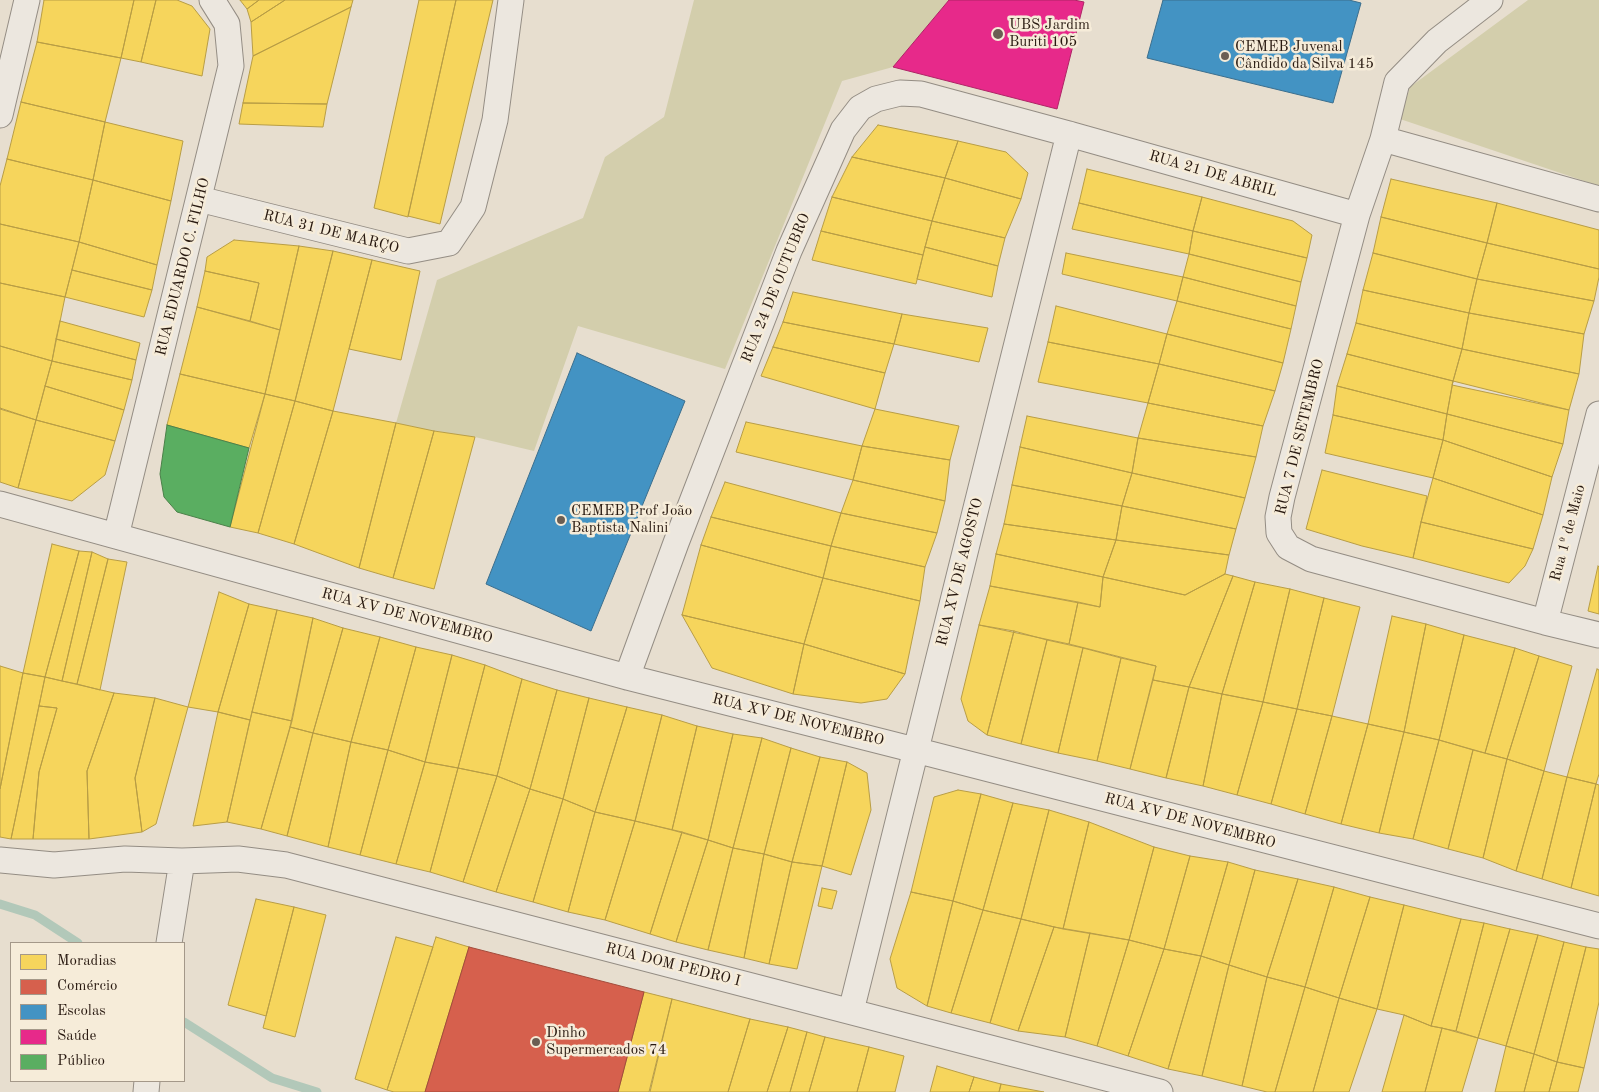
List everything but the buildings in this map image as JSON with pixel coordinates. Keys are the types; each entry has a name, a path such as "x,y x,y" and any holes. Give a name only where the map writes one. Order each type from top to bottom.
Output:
{"street":[{"path":"0,115 27,0"},
{"name":"RUA EDUARDO C. FILHO","path":"116,536 231,66 227,24 212,0"},
{"name":"RUA 31 DE MARÇO","path":"199,199 408,251 449,243 473,207 495,120 511,0"},
{"name":"RUA 7 DE SETEMBRO","path":"1490,0 1437,41 1397,82 1383,139 1357,215 1282,497 1278,517 1279,533 1288,547 1311,559 1599,635"},
{"name":"RUA 24 DE OUTUBRO","path":"627,677 676,543 789,251 843,130 860,108 876,99 900,93 921,94 1069,134"},
{"name":"RUA 21 DE ABRIL","path":"1069,134 1357,215"},
{"name":"RUA XV DE AGOSTO","path":"851,1011 1069,134"},
{"path":"1383,139 1599,199"},
{"name":"Rua 1º de Maio","path":"1545,622 1599,414"},
{"name":"RUA XV DE NOVEMBRO","path":"0,504 627,677 1599,926"},
{"name":"RUA DOM PEDRO I","path":"0,860 54,865 125,860 182,861 238,859 286,865 1160,1092"},
{"path":"169,942 182,861"}],"shaded area":[{"path":"694,0 949,0 893,67 842,81 725,369 578,326 534,451 475,437 396,423 437,280 583,218 605,157 664,117"},
{"path":"1528,0 1599,0 1599,186 1400,119 1410,87"}],"waterway":[{"path":"0,904 35,915 76,942"},
{"path":"185,1023 272,1078 317,1092"}],"place":[{"name":"UBS Jardim Buriti 105","path":"998,34"},
{"name":"CEMEB Juvenal Cândido da Silva 145","path":"1225,56"},
{"name":"CEMEB Prof João Baptista Nalini","path":"561,520"},
{"name":"Dinho Supermercados 74","path":"536,1042"}]}
